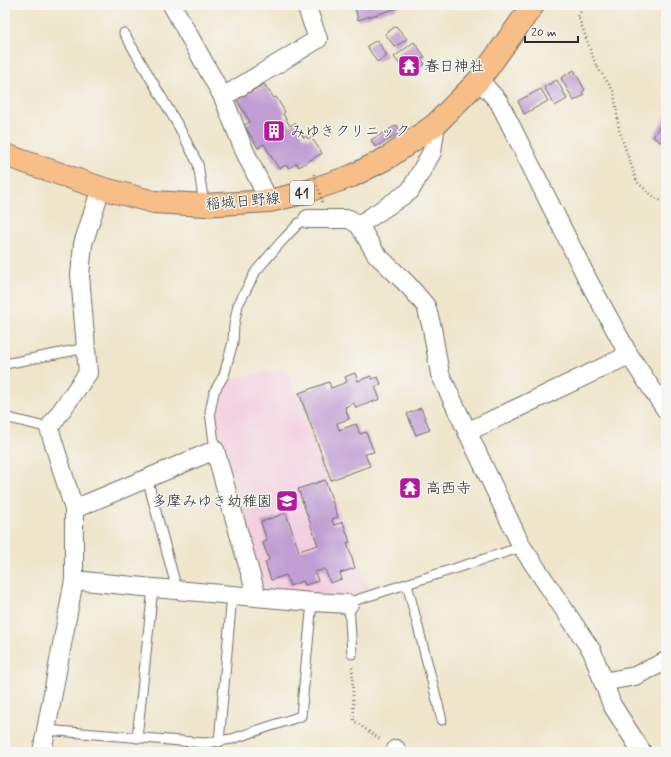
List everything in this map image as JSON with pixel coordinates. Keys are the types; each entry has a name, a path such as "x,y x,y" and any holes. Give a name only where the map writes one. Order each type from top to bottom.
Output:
{"main road":[{"name":"稲城日野線","path":"5,156 101,188 154,202 204,205 269,201 299,194 352,176 389,157 436,124 479,80 533,5"}],"street":[{"path":"172,5 223,97 244,150 269,201"},
{"path":"223,97 318,39 306,5"},
{"path":"479,80 499,102 588,280 629,355 666,410"},
{"path":"359,226 410,191 432,152 436,124"},
{"path":"42,752 74,580 74,509 49,428 88,373 80,275 83,244 101,188"},
{"path":"308,219 349,219 359,226 376,254 408,285 426,306 432,328 440,374 467,432 522,547 592,651 612,705 636,750"},
{"path":"467,432 629,355"},
{"path":"74,509 215,450 257,597"},
{"path":"74,580 312,602 349,604"},
{"path":"603,682 635,676 666,661"}],"lane":[{"path":"124,33 179,127 198,164 204,205"},
{"path":"215,450 210,412 214,392 224,375 233,342 234,325 238,305 256,271 299,222 308,219"},
{"path":"5,364 86,348"},
{"path":"5,417 49,428"},
{"path":"147,478 177,590"},
{"path":"352,654 350,602 522,547"},
{"path":"407,584 442,720"},
{"path":"137,738 153,588"},
{"path":"219,742 232,595"},
{"path":"45,730 206,743 232,739 301,716 312,602"}],"path":[{"path":"585,5 578,16 596,65 614,92 619,130 637,182 654,197 666,203"},
{"path":"314,174 323,204"},
{"path":"352,654 354,721 396,751"}],"shaded area":[{"name":"多摩みゆき幼稚園","path":"286,367 369,590 344,598 262,591 214,412 224,381"}],"building":[{"path":"349,5 397,5 398,8 358,20 355,7 350,8"},
{"path":"396,26 407,39 395,47 385,34"},
{"path":"377,40 387,56 377,62 367,46"},
{"path":"414,42 425,57 421,59 425,64 413,73 410,68 405,71 394,57"},
{"path":"574,70 585,90 582,92 584,95 574,101 561,78"},
{"path":"557,80 567,99 555,106 544,87"},
{"name":"みゆきクリニック","path":"264,84 274,98 276,97 285,112 283,114 290,126 295,123 304,138 306,136 308,139 311,137 322,153 299,167 297,163 289,168 286,165 279,169 264,144 258,148 244,125 250,122 237,100"},
{"path":"541,89 548,101 524,114 518,101"},
{"path":"666,115 666,145 653,137"},
{"path":"397,125 401,133 375,147 371,140"},
{"path":"355,373 358,381 371,376 372,379 378,377 381,384 375,387 380,399 356,408 354,403 345,407 349,419 337,423 339,430 356,424 360,434 366,432 374,452 365,454 370,466 331,480 299,393 329,382 331,388 347,382 345,377"},
{"path":"421,408 430,430 416,435 407,414"},
{"path":"325,480 338,517 332,519 334,525 343,522 350,542 347,543 355,568 340,573 342,579 330,583 325,569 315,572 318,581 305,585 303,581 290,586 286,575 271,580 265,562 269,560 263,543 267,541 261,522 286,513 299,551 318,545 298,489"}],"place":[{"name":"春日神社","path":"409,66"},
{"name":"みゆきクリニック","path":"274,131"},
{"name":"高西寺","path":"410,488"},
{"name":"多摩みゆき幼稚園","path":"287,501"}]}
